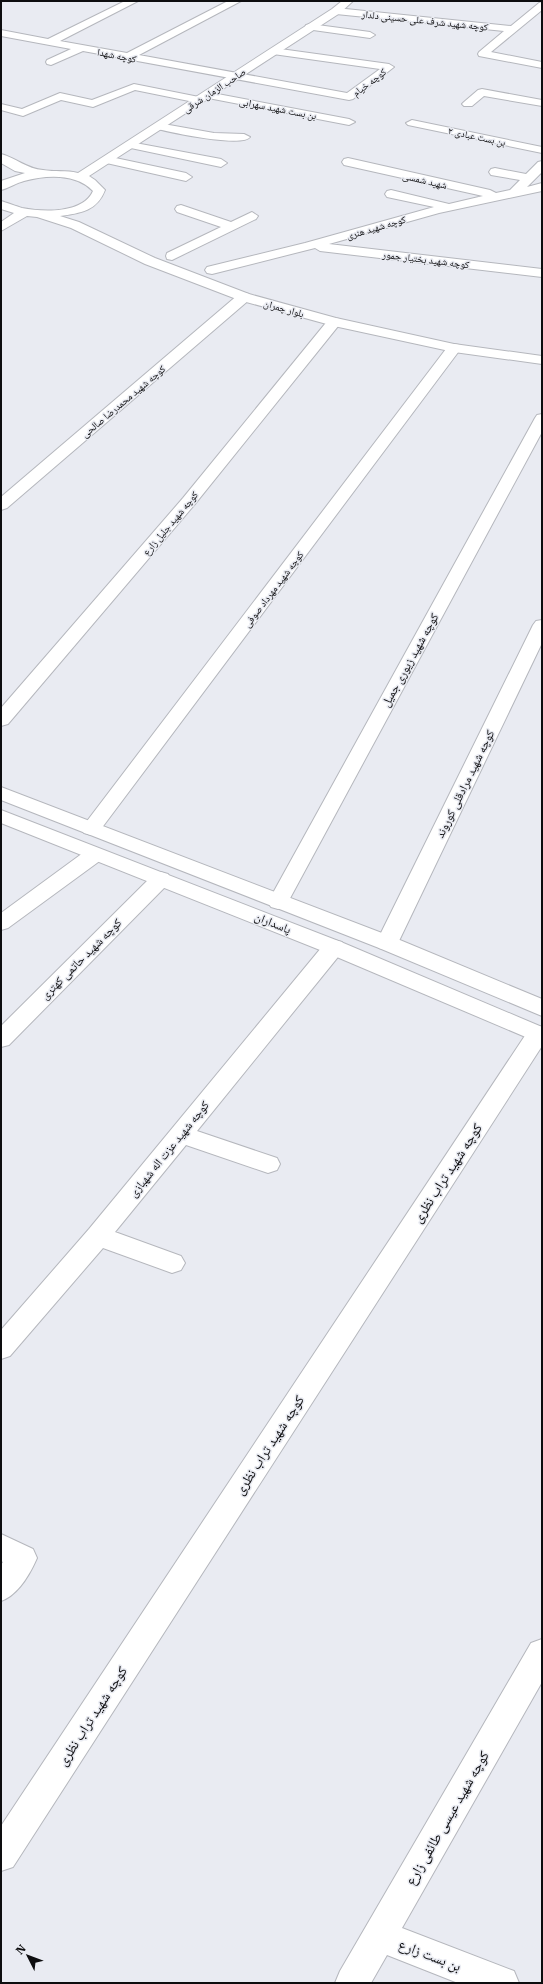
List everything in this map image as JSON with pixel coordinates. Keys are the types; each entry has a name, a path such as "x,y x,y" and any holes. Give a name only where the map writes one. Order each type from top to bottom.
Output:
{"street":[{"path":"49,42 133,1"},
{"path":"128,57 236,1"},
{"name":"صاحب الزمان شرقی","path":"80,177 336,11 348,1"},
{"name":"کوچه شهید شرف علی حسینی دلدار","path":"542,5 483,54 542,65"},
{"name":"کوچه شهید شرف علی حسینی دلدار","path":"336,11 514,29"},
{"path":"450,22 459,12"},
{"path":"310,27 370,34"},
{"name":"کوچه شهدا","path":"1,33 234,77"},
{"path":"487,39 500,40"},
{"path":"52,62 81,48"},
{"name":"کوچه خیام","path":"234,77 349,97 389,67 274,51"},
{"path":"288,87 304,79"},
{"name":"بن بست شهید سهرابی","path":"1,107 23,113 60,96 93,104 134,87 203,97 349,122"},
{"path":"468,104 482,92 542,103"},
{"name":"بن بست عبادی ۲","path":"412,123 542,150"},
{"path":"158,126 214,136 244,137"},
{"path":"130,145 221,163"},
{"path":"1,158 19,168 42,174 80,177 96,185 99,190 99,195 92,202 78,208 52,213 25,212 1,205"},
{"path":"106,160 186,178"},
{"name":"شهید شمسی","path":"348,162 487,194 502,195"},
{"path":"515,192 542,165"},
{"path":"495,172 529,178"},
{"path":"3,181 42,174"},
{"name":"کوچه شهید هنری","path":"212,270 309,246 448,207 542,186"},
{"path":"391,194 448,207"},
{"name":"بلوار چمران","path":"78,208 90,218 172,256 248,284 342,312 434,333 542,350"},
{"path":"181,209 232,226"},
{"path":"1,227 25,212"},
{"name":"بلوار چمران","path":"38,213 75,225 150,261 244,297 334,322 454,348 542,360"},
{"path":"172,256 252,216"},
{"name":"کوچه شهید بختیار جمور","path":"309,246 542,273"},
{"name":"کوچه شهید محمدرضا صالحی","path":"1,505 244,297"},
{"name":"کوچه شهید جلیل زارع","path":"1,720 189,501 334,322"},
{"name":"کوچه شهید مهرداد صوفی","path":"91,829 454,348"},
{"name":"کوچه شهید زیوری جمیل","path":"278,902 542,418"},
{"name":"کوچه شهید مرادقلی کوروند","path":"387,943 542,625"},
{"name":"پاسداران","path":"1,793 278,902 387,943 541,1026"},
{"name":"پاسداران","path":"1,816 94,855 161,879 334,948 541,1026"},
{"path":"1,923 94,855"},
{"name":"کوچه شهید حاتمی کهتری","path":"1,1039 161,879"},
{"name":"کوچه شهید عزت اله شهبازی","path":"1,1348 98,1236 334,948"},
{"name":"کوچه شهید تراب نظری","path":"1,1855 541,1026"},
{"path":"181,1134 268,1164"},
{"path":"98,1236 172,1262"},
{"path":"1,1547 23,1558 1,1588"},
{"name":"کوچه شهید عیسی طائفی زارع","path":"352,1983 542,1653"},
{"name":"بن بست زارع","path":"380,1936 502,1983"}]}
